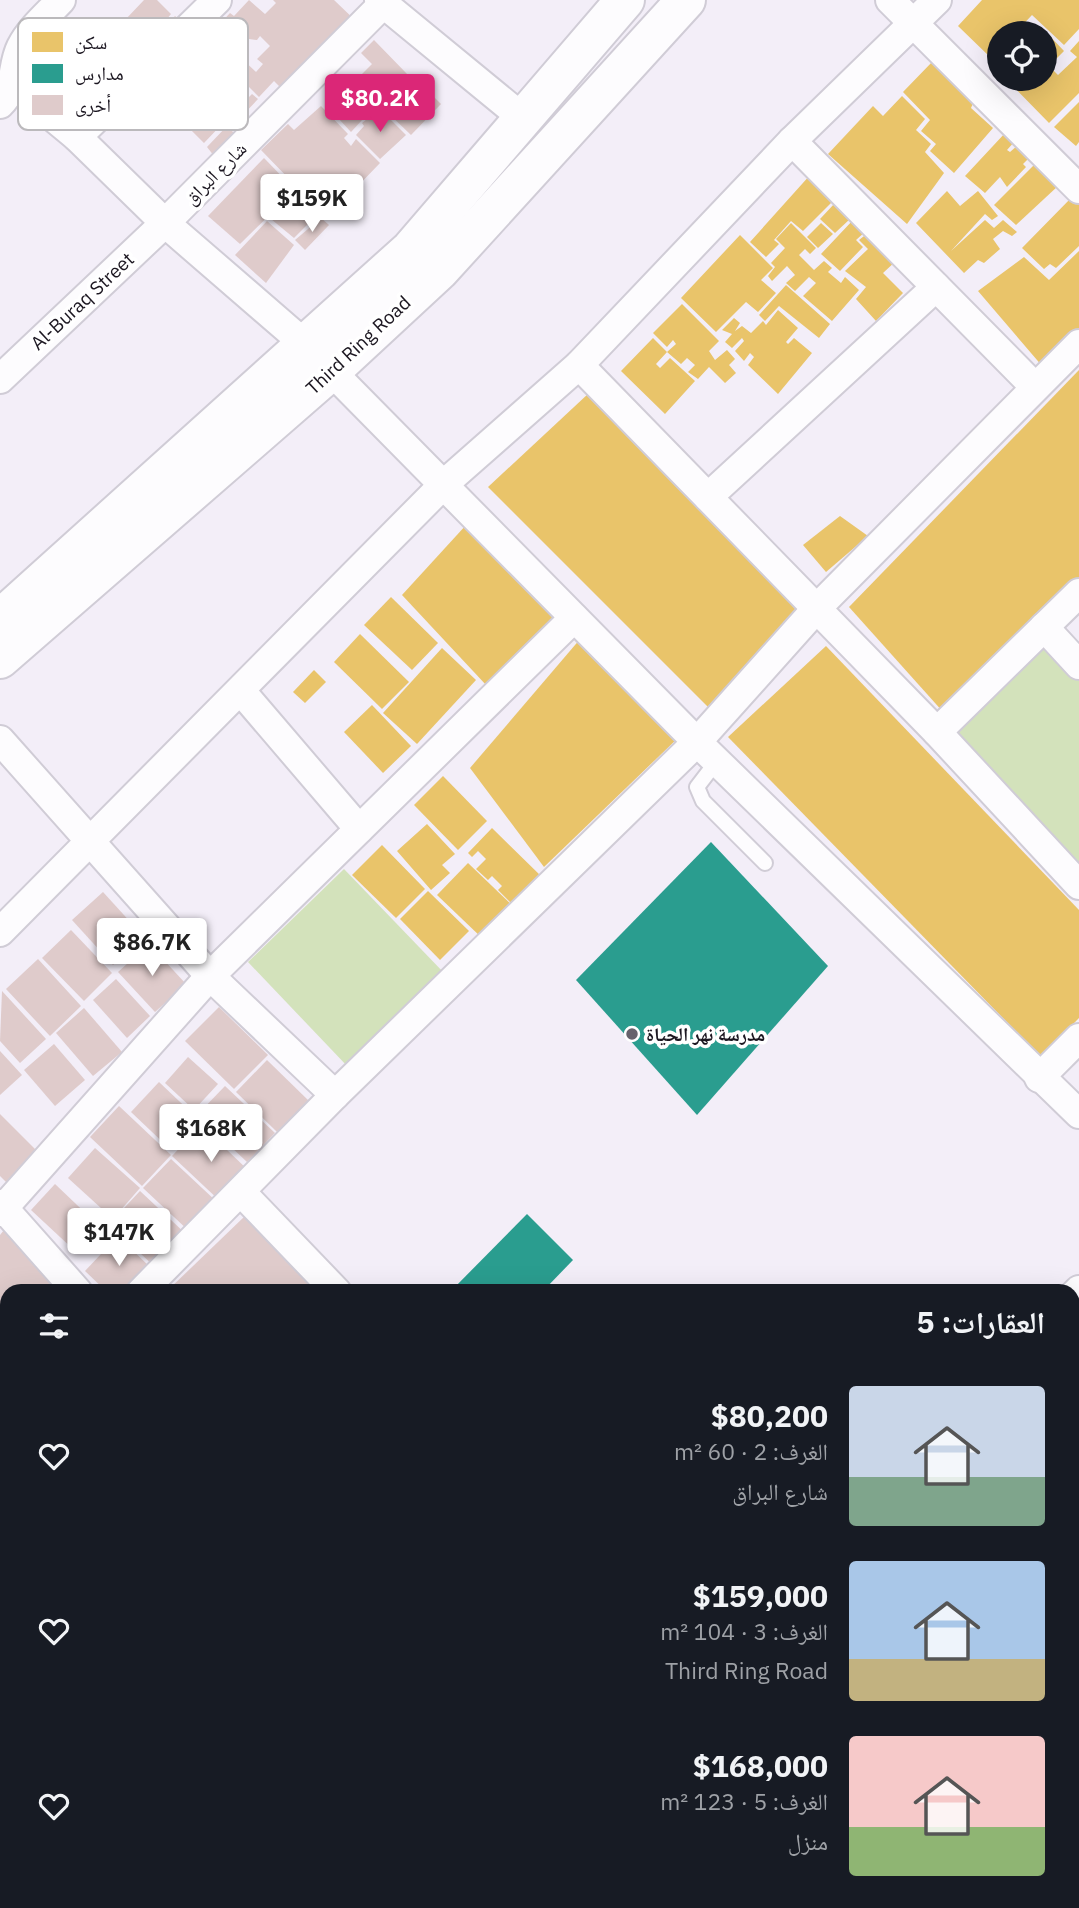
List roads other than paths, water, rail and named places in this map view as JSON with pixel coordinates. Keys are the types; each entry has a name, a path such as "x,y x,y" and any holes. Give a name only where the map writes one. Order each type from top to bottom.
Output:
{"highway":[{"name":"Third Ring Road","path":"0,619 319,358 463,246 686,0"},
{"name":"Third Ring Road","path":"0,659 319,358 524,119 620,2"}],"street":[{"path":"45,18 61,0"},
{"path":"199,18 217,0"},
{"path":"890,0 1079,189"},
{"path":"0,932 444,484 579,365 792,141 937,0"},
{"path":"381,2 524,119"},
{"name":"شارع البراق","path":"165,223 381,2"},
{"path":"7,94 18,56"},
{"path":"66,130 77,137 165,223 319,358 707,751 1079,1114"},
{"path":"77,137 84,130"},
{"path":"792,141 1035,387"},
{"name":"Al-Buraq Street","path":"0,379 165,223"},
{"path":"708,496 936,287"},
{"path":"149,1284 335,1095 707,751 817,608 1079,344"},
{"path":"579,365 937,732 1079,886"},
{"path":"937,732 1079,593"},
{"path":"71,1284 1,1208 211,976 574,618"},
{"path":"1044,627 1079,665"},
{"path":"241,691 359,829"},
{"path":"0,740 211,976 335,1095"},
{"path":"1039,1077 1079,1038"},
{"path":"241,1192 329,1284"}],"lane":[{"path":"707,751 697,787 703,801 765,863"}],"place":[{"name":"مدرسة نهر الحياة","path":"632,1034"}]}
